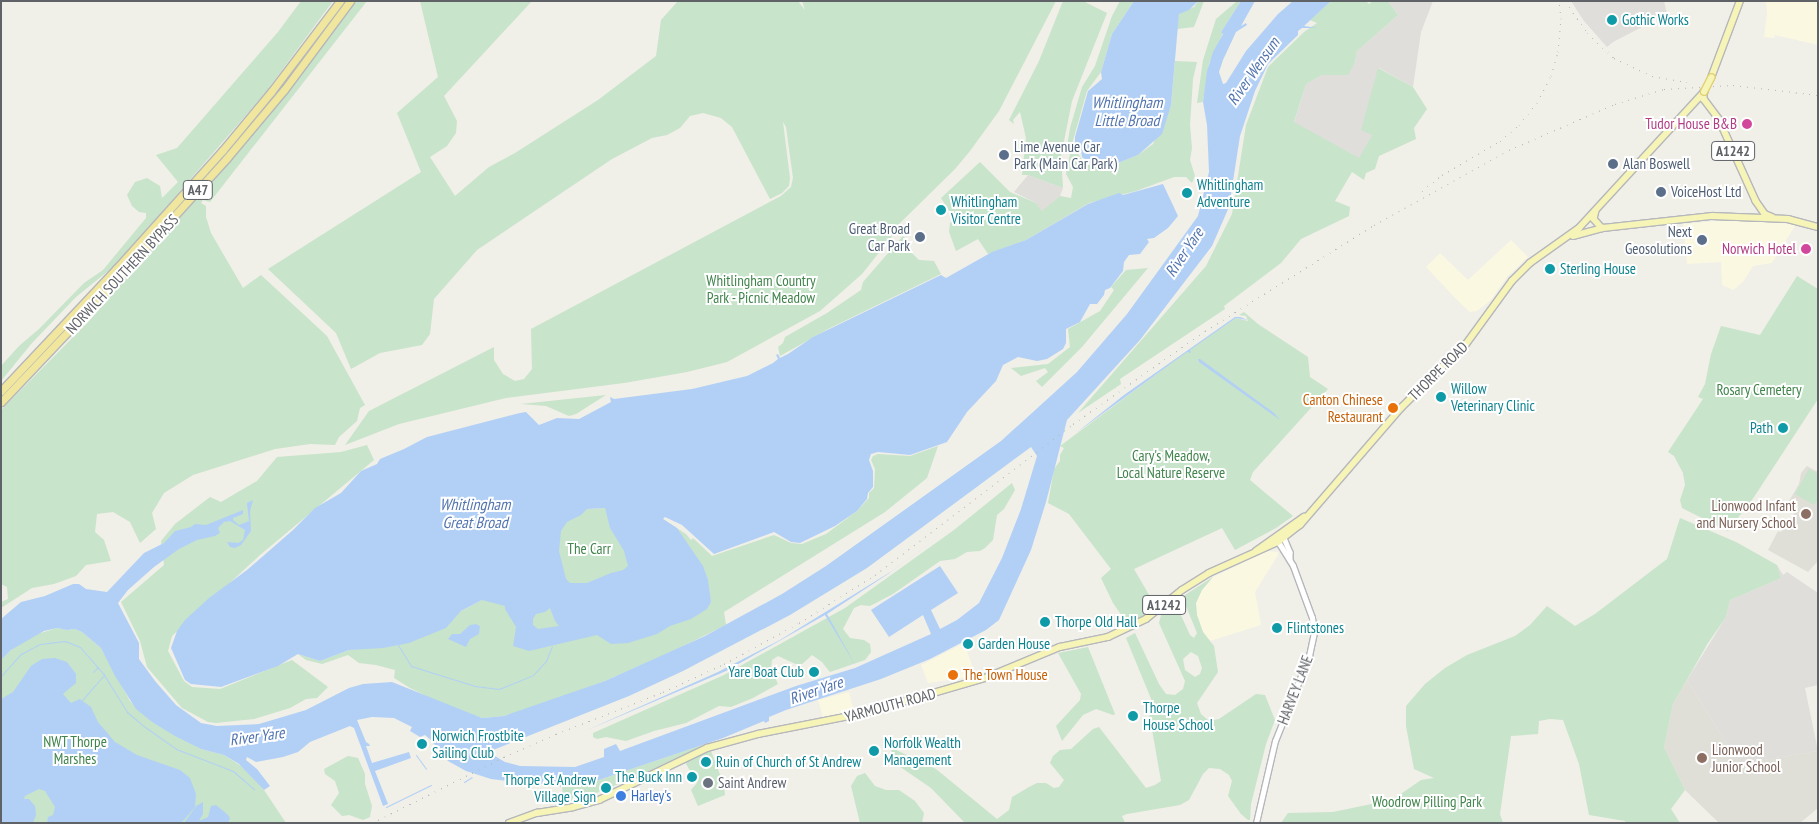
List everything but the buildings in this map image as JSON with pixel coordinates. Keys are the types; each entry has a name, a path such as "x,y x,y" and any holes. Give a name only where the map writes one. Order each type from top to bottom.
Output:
{"highway":[{"name":"NORWICH SOUTHERN BYPASS","path":"1,390 116,269 216,157 272,92 340,1"},
{"name":"NORWICH SOUTHERN BYPASS","path":"1,402 95,304 226,159 302,67 350,1"}],"main road":[{"name":"A1242","path":"1597,209 1703,96 1740,1"},
{"name":"A1242","path":"1703,96 1719,119 1756,201 1765,214 1775,218"},
{"path":"1692,107 1699,104 1710,107"},
{"path":"1750,217 1758,212 1756,201"},
{"path":"1597,209 1594,220 1602,228"},
{"name":"THORPE ROAD","path":"1283,535 1310,513 1416,392 1466,344 1512,281 1534,260 1570,236 1597,209"},
{"name":"THORPE ROAD","path":"1579,228 1602,228 1703,217 1775,218 1797,220 1818,227"},
{"name":"THORPE ROAD","path":"1570,236 1602,228"},
{"name":"YARMOUTH ROAD","path":"509,823 537,813 600,800 707,748 758,734 873,711 985,678 1060,647 1108,637 1146,619 1182,590 1209,573 1256,551 1283,535"}],"street":[{"name":"HARVEY LANE","path":"1283,535 1290,552 1290,559"},
{"name":"HARVEY LANE","path":"1256,823 1275,742 1313,642 1312,618 1290,559 1277,539"}],"shaded area":[{"path":"1388,1 1433,1 1421,32 1413,87 1379,68 1372,135 1359,159 1294,123 1306,84 1322,75 1339,74 1355,62 1357,51 1398,15"},
{"path":"1571,1 1664,1 1667,14 1607,47 1584,21"},
{"path":"1766,1 1818,1 1818,45 1775,35 1774,38 1764,37 1767,14"},
{"path":"1028,175 1063,188 1060,196 1042,212 1036,203 1014,192"},
{"path":"1728,220 1796,224 1772,263 1753,266 1743,282 1733,290 1722,285 1721,262 1687,264 1683,224"},
{"path":"1511,240 1528,257 1507,277 1491,300 1477,311 1470,312 1426,267 1440,253 1468,280"},
{"name":"Lionwood Infant and Nursery School","path":"1807,466 1818,472 1818,561 1808,572 1768,550 1778,531 1781,532 1799,507 1789,501 1799,484 1801,473"},
{"path":"1267,551 1278,552 1278,555 1255,592 1261,625 1210,641 1203,632 1197,615 1196,603 1202,590 1213,577"},
{"path":"1777,565 1783,575 1787,572 1818,593 1818,685 1805,688 1818,751 1739,764 1687,680 1726,617 1730,600 1781,578"},
{"path":"964,643 976,676 928,683 921,665"},
{"name":"Lionwood Junior School","path":"1687,680 1739,764 1818,751 1818,808 1800,823 1719,823 1685,790 1664,747 1673,704"},
{"path":"849,692 854,713 823,717 818,700"}],"green space":[{"path":"301,1 333,1 265,93 168,205 113,267 76,297 32,343 1,381 1,366 84,283 103,270 146,218 146,213 139,212 132,206 127,195 135,182 147,178 160,186 162,198 178,182 156,155 177,148 278,32"},
{"path":"353,1 367,1 210,202 203,200 201,203 206,206 206,217 211,233 243,288 261,275 327,336 365,405 360,408 357,421 339,437 335,445 310,444 275,449 193,475 164,493 152,513 156,529 140,543 130,522 113,512 97,514 95,532 104,540 111,561 86,565 76,576 54,584 32,588 1,608 1,602 8,599 7,587 1,584 1,410 89,321 264,121 294,84"},
{"name":"Whitlingham Country Park - Picnic Meadow","path":"420,1 532,1 444,96 457,121 456,133 447,146 430,157 455,196 489,167 515,153 598,100 656,56 661,20 678,1 798,1 805,10 802,1 1056,1 999,111 970,151 955,169 899,224 896,231 862,274 820,311 727,362 687,372 624,383 506,398 399,424 345,445 369,411 494,347 494,360 503,374 515,381 524,379 532,369 531,329 781,196 791,187 793,178 786,127 783,122 790,178 789,186 782,193 770,199 732,127 721,118 703,113 690,116 680,128 667,135 652,138 612,159 477,250 434,299 430,334 422,345 380,353 351,369 336,333 268,269 421,172 397,113 438,77"},
{"path":"1063,1 1083,1 1107,13 1072,101 1061,156 1063,188 1028,175 1022,175 1026,138 1020,112 1013,120 1014,124 1009,120 1039,61"},
{"path":"1120,1 1134,1 1112,34 1101,72 1087,91 1072,144 1084,163 1099,167 1113,165 1138,155 1153,144 1171,105 1175,61 1197,62 1193,79 1190,125 1192,148 1190,160 1195,176 1192,183 1186,177 1174,177 1136,191 1089,203 1026,240 988,254 978,239 956,251 949,232 950,223 955,220 941,198 980,162 1010,192 1036,203 1042,211 1060,196 1071,198 1073,187 1066,174 1072,145 1067,147 1070,128 1082,87 1095,66 1112,16"},
{"path":"1198,1 1204,1 1194,27 1177,29 1179,13 1194,7"},
{"path":"1237,1 1241,1 1221,32 1223,33 1209,63 1203,102 1197,103 1203,60 1216,19"},
{"path":"1331,1 1366,1 1369,4 1373,1 1388,1 1398,15 1357,51 1355,62 1348,75 1322,75 1306,84 1294,122 1359,158 1372,135 1361,130 1378,68 1413,87 1427,109 1414,128 1416,139 1379,156 1375,169 1366,173 1364,180 1352,172 1335,201 1350,207 1349,216 1301,239 1281,263 1224,306 1225,309 1120,379 1121,384 1078,413 1206,266 1232,214 1246,125 1268,67 1304,32 1317,23 1310,20"},
{"path":"903,236 906,239 902,243 919,260 934,261 941,274 830,328 780,356 778,347 783,343 785,337 827,313 861,290 863,282"},
{"path":"1148,268 1082,347 1042,387 1036,381 1048,372 1045,368 1021,376 1011,368 1048,364 1070,347 1068,329 1100,311 1114,290 1111,287 1126,270"},
{"name":"Rosary Cemetery","path":"1797,276 1818,289 1818,399 1754,497 1728,531 1682,508 1680,500 1685,485 1683,473 1674,456 1668,452 1703,399 1698,397 1705,384 1711,354 1721,326 1760,335"},
{"name":"Cary's Meadow, Local Nature Reserve","path":"1244,312 1258,324 1308,357 1310,377 1328,389 1253,472 1250,480 1293,516 1276,528 1235,550 1222,528 1134,569 1156,607 1140,619 1133,621 1124,619 1113,603 1101,578 1111,569 1069,514 1048,503 1054,469 1060,461 1060,455 1064,448 1060,446 1189,350 1236,318 1248,321 1246,316 1239,315"},
{"path":"606,395 576,414 569,416 546,406 521,404"},
{"path":"367,445 374,460 260,555 172,636 168,651 184,681 192,687 220,689 292,660 328,687 317,698 306,699 290,708 254,719 216,723 208,722 182,708 147,667 140,641 121,602 164,565 161,541 175,524 210,497 221,502 257,481 277,457 341,452"},
{"name":"The Carr","path":"938,446 927,478 885,512 724,612 726,625 605,681 535,707 504,716 482,718 442,704 410,688 394,678 395,670 359,663 348,655 322,664 306,660 298,654 320,661 349,650 400,644 482,600 566,522 587,509 605,508 663,519 686,534 691,540 693,538 712,556 774,535 791,543 802,544 826,534 857,511 869,498 869,493 874,488 875,469 871,460 873,456 878,454 910,456"},
{"path":"1809,469 1818,474 1818,499 1814,505 1795,494"},
{"path":"1012,483 1015,490 1004,509 997,515 993,540 985,548 980,551 967,552 955,559 940,561 893,594 870,606 861,605 854,608 843,629 850,638 864,640 870,644 871,652 865,660 830,672 822,662 812,655 800,666 778,656 772,660 771,669 778,684 753,698 731,707 719,706 686,723 654,731 626,741 606,737 597,739 593,737 593,733 724,675 845,608 954,530"},
{"name":"Woodrow Pilling Park","path":"1680,518 1736,542 1777,565 1781,578 1730,600 1726,617 1708,643 1673,704 1664,747 1685,790 1671,809 1680,823 1626,823 1625,821 1589,815 1579,764 1563,720 1550,719 1539,721 1538,734 1511,736 1500,814 1503,823 1281,823 1288,813 1333,812 1386,801 1395,798 1421,780 1434,778 1414,769 1406,726 1406,706 1425,684 1445,668 1467,655 1515,636 1530,625 1547,606 1575,626 1595,614 1667,559"},
{"path":"1213,577 1202,590 1196,603 1197,615 1203,632 1214,646 1218,672 1197,703 1201,714 1209,721 1219,719 1256,694 1265,695 1275,720 1266,744 1251,804 1250,820 1241,814 1228,796 1232,781 1229,775 1220,769 1209,768 1203,774 1189,800 1180,805 1127,814 1122,816 1125,823 965,823 931,788 896,764 890,747 936,769 997,819 1009,810 1012,797 1029,787 1037,783 1046,783 1054,788 1059,787 1064,780 1050,763 1053,756 1060,750 1071,749 1093,729 1099,727 1146,788 1155,785 1161,781 1149,712 1152,701 1126,638 1135,633 1159,684 1166,694 1175,695 1183,689 1185,681 1159,623 1161,615 1174,607 1179,611 1190,635 1194,638 1197,633 1186,606 1185,595","holes":["1191,652 1198,656 1202,668 1200,674 1195,677 1185,670 1183,659"]},
{"name":"NWT Thorpe Marshes","path":"57,628 75,629 82,632 101,648 130,701 152,722 201,749 224,755 247,770 264,790 286,823 1,823 1,660 11,650 31,636"},
{"path":"1088,647 1115,714 1096,709 1083,715 1062,741 1056,726 1080,700 1081,694 1058,653"},
{"path":"702,745 703,747 641,775 581,799 564,802 562,787 587,784"},
{"path":"711,751 724,785 725,795 698,806 691,790 697,783 685,762"},
{"path":"348,756 358,758 365,774 365,784 372,806 370,817 363,820 349,815 342,816 331,805 339,793 335,781 325,774 324,769"},
{"path":"865,773 875,786 886,790 899,790 915,801 924,813 922,823 860,823 851,786 857,776"}],"water":[{"name":"Whitlingham Little Broad","path":"1134,1 1198,1 1189,10 1179,14 1171,105 1162,134 1138,155 1113,165 1101,166 1091,164 1082,157 1081,151 1075,147 1075,137 1088,91 1102,79 1101,72 1112,34"},
{"path":"1241,1 1255,1 1241,26 1246,23 1247,25 1236,32 1223,60 1219,72 1223,84 1226,83 1246,51 1278,14 1293,1 1331,1 1304,26 1318,28 1302,28 1298,31 1298,35 1268,64 1255,91 1240,136 1229,207 1212,246 1140,340 1067,420 1046,502 1031,550 999,620 986,630 930,659 881,679 786,710 769,717 769,721 765,723 764,721 723,738 587,784 562,787 491,779 466,771 448,761 425,735 420,737 410,731 412,727 394,718 372,717 357,720 366,742 370,746 366,746 372,763 409,752 411,758 375,771 388,804 383,806 354,728 350,726 310,742 298,752 283,757 256,762 247,757 246,760 257,769 270,786 264,790 239,764 224,755 201,749 175,736 152,722 136,709 115,676 101,648 82,632 75,629 57,628 44,631 11,650 1,660 1,619 21,602 45,596 73,584 79,584 86,589 107,592 144,553 164,543 175,531 191,527 195,524 206,525 243,510 243,514 233,518 233,520 239,525 249,521 247,503 253,500 250,511 251,531 241,545 235,548 230,547 227,542 238,543 243,540 245,530 230,521 224,522 218,528 220,533 197,540 179,549 154,567 128,590 118,603 139,643 139,659 176,705 201,723 217,726 259,724 306,710 349,688 363,684 392,682 482,718 504,716 605,681 705,636 782,594 826,566 1001,441 1077,372 1127,314 1198,216 1209,172 1207,125 1203,102 1207,71 1213,52 1223,34 1221,32","holes":["1031,447 1037,456 1021,509 1002,558 979,603 957,620 940,629 931,610 958,593 940,566 871,610 889,637 923,615 931,634 855,668 796,686 620,751 616,744 604,749 604,757 575,767 520,766 505,762 488,752 629,696 683,671 790,615 867,568"]},
{"name":"Whitlingham Great Broad","path":"1163,184 1178,216 1168,228 1154,238 1147,239 1149,242 1140,254 1129,255 1124,262 1123,271 1110,288 1105,290 1104,295 1097,304 1090,304 1080,322 1066,329 1066,343 1063,349 1047,359 1037,361 1018,357 1003,365 996,381 967,412 947,442 910,455 878,452 871,454 869,460 873,471 873,487 868,493 867,499 857,511 835,526 800,543 791,542 774,532 714,554 682,525 665,517 663,519 677,528 703,566 708,580 711,602 707,609 691,619 670,626 657,634 628,643 611,644 597,635 529,651 513,646 516,627 505,606 482,600 461,611 446,628 409,643 383,648 349,650 320,661 298,654 278,666 221,687 191,684 185,680 171,648 177,631 185,620 209,598 247,570 315,508 341,493 361,471 377,464 380,459 427,437 520,413 526,412 539,425 557,418 579,419 611,402 610,397 614,399 692,389 747,376 773,363 778,359 776,355 778,354 780,358 813,337 941,275 946,278 992,252 1026,240 1088,204 1119,193 1123,195","holes":["605,508 610,528 624,551 628,566 623,570 587,583 570,583 566,579 559,551 561,531 567,522 581,515 587,509","550,608 559,626 538,629 533,625 533,619 536,614 545,612"]},
{"path":"1235,317 1248,320 1236,318 1190,350 1191,353 1187,352 1076,433 1124,395"},
{"path":"1198,359 1274,413 1280,420 1199,362"},
{"path":"953,527 888,574 827,614 856,666 825,615 726,671 585,731 718,672 780,640 892,571"},
{"path":"476,624 480,626 479,634 470,639 466,647 448,639 452,634 460,634 470,625"},
{"path":"55,658 67,662 76,674 76,683 63,694 71,703 80,699 91,707 98,722 115,742 137,755 180,770 190,778 196,794 195,807 184,820 180,823 47,823 48,817 53,815 55,807 45,791 39,789 25,796 24,799 29,799 35,806 36,815 33,823 1,823 1,699 13,692 31,666 42,659"},
{"path":"203,802 203,814 199,821 208,817 211,806 216,805 230,818 228,823 184,823 196,806"}],"waterway":[{"path":"1,676 21,654 40,644 65,641 80,647 104,675 82,700"},
{"path":"398,645 411,666 475,686 499,689 533,675 546,661 552,646"},
{"path":"93,672 98,667"},
{"path":"104,675 127,712 145,727 176,749 233,771 254,789"},
{"path":"416,755 426,769"},
{"path":"464,782 472,777"},
{"path":"386,807 431,785"}],"railway":[{"path":"1422,191 1442,175 1500,141 1519,125 1537,103 1551,76 1558,52 1561,19 1559,1"},
{"path":"1565,1 1587,33 1614,58 1652,76 1686,82"},
{"path":"372,823 504,757 556,734 663,692 724,664 799,623 875,575 1073,424 1205,331 1374,225 1509,150 1615,104 1664,89 1733,85 1818,95"}],"place":[{"name":"Gothic Works","path":"1612,20"},
{"name":"Tudor House B&B","path":"1747,124"},
{"name":"Lime Avenue Car Park (Main Car Park)","path":"1004,155"},
{"name":"Alan Boswell","path":"1613,164"},
{"name":"VoiceHost Ltd","path":"1661,192"},
{"name":"Whitlingham Adventure","path":"1187,193"},
{"name":"Whitlingham Visitor Centre","path":"941,210"},
{"name":"Great Broad Car Park","path":"920,237"},
{"name":"Next Geosolutions","path":"1702,240"},
{"name":"Norwich Hotel","path":"1806,249"},
{"name":"Sterling House","path":"1550,269"},
{"name":"Willow Veterinary Clinic","path":"1441,397"},
{"name":"Canton Chinese Restaurant","path":"1393,408"},
{"name":"Path","path":"1783,428"},
{"name":"Lionwood Infant and Nursery School","path":"1806,514"},
{"name":"Thorpe Old Hall","path":"1045,622"},
{"name":"Flintstones","path":"1277,628"},
{"name":"Garden House","path":"968,644"},
{"name":"Yare Boat Club","path":"814,672"},
{"name":"The Town House","path":"953,675"},
{"name":"Thorpe House School","path":"1133,716"},
{"name":"Norwich Frostbite Sailing Club","path":"422,744"},
{"name":"Norfolk Wealth Management","path":"874,751"},
{"name":"Lionwood Junior School","path":"1702,758"},
{"name":"Ruin of Church of St Andrew","path":"706,762"},
{"name":"The Buck Inn","path":"692,777"},
{"name":"Saint Andrew","path":"708,783"},
{"name":"Thorpe St Andrew Village Sign","path":"606,788"},
{"name":"Harley's","path":"621,796"}],"water label":[{"name":"River Wensum","path":"1253,71"},
{"name":"River Yare","path":"1184,252"},
{"name":"River Yare","path":"816,690"},
{"name":"River Yare","path":"257,736"}]}
